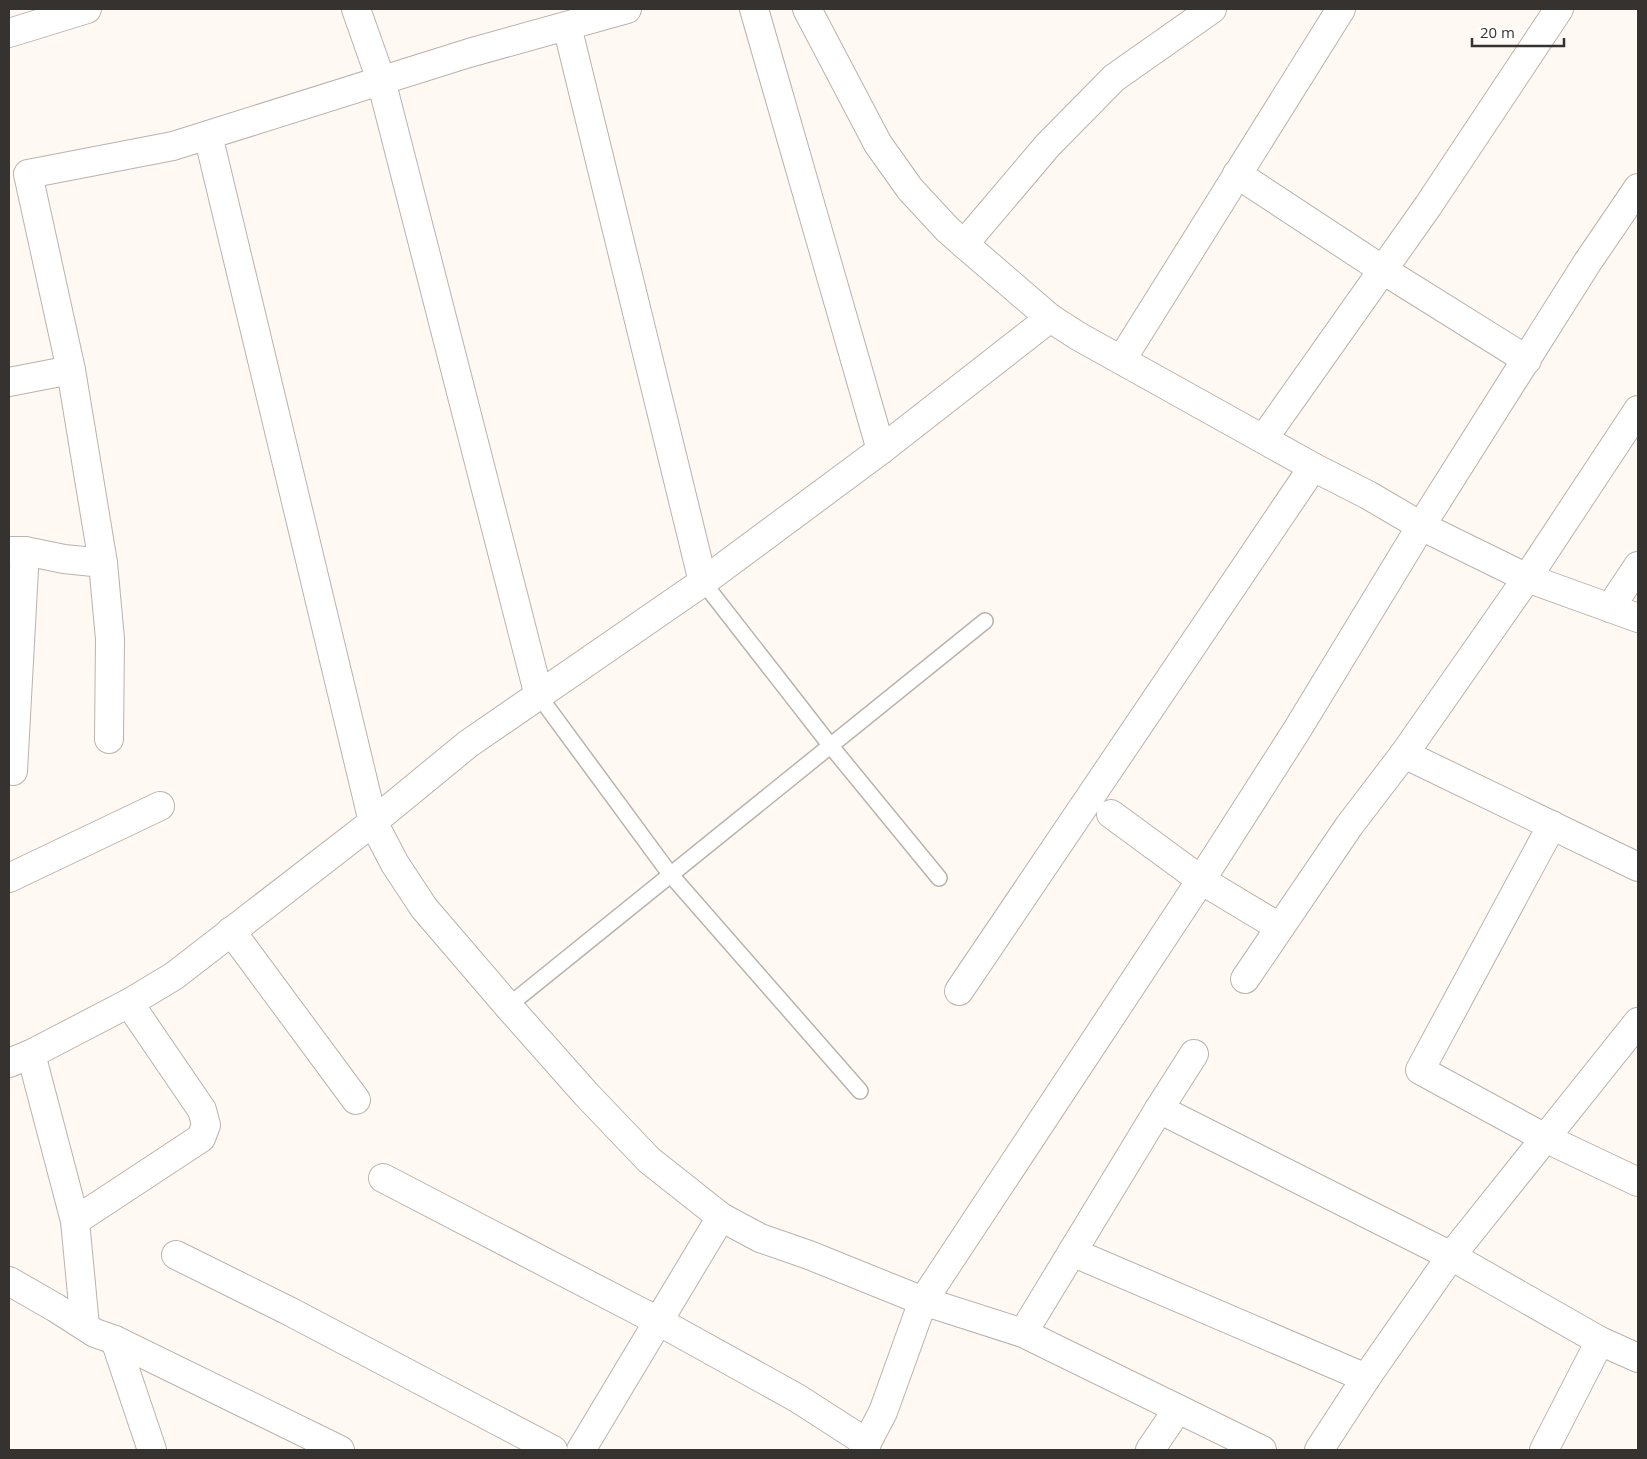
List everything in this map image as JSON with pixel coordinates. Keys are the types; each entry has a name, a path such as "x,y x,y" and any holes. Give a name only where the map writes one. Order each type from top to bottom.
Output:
{"street":[{"path":"9,33 87,9"},
{"path":"356,9 381,80 539,696"},
{"path":"109,740 110,639 104,563 71,370 18,176 174,146 468,53 627,9"},
{"path":"754,9 880,450"},
{"path":"807,9 878,144 910,189 947,229 1050,318 1078,336 1421,526 1527,578 1638,618"},
{"path":"964,244 1048,145 1114,78 1212,9"},
{"path":"1122,359 1341,9"},
{"path":"1264,438 1428,206 1559,9"},
{"path":"566,26 703,582"},
{"path":"208,135 373,822 395,864 424,908 586,1094 649,1160 721,1217 760,1238 810,1256 923,1302 1023,1333 1262,1450"},
{"path":"1237,174 1383,270 1527,360"},
{"path":"383,1178 658,1321 797,1398 865,1447 883,1412 923,1302 1201,880 1297,730 1421,526 1587,263 1638,188"},
{"path":"85,1326 75,1221 20,1059 129,1003 174,976 373,822 468,744 703,582 880,450 1050,318"},
{"path":"9,382 71,370"},
{"path":"1245,979 1349,826 1404,754 1527,578 1638,410"},
{"path":"959,991 1314,467"},
{"path":"13,771 17,551 64,559 104,563"},
{"path":"1610,608 1638,566"},
{"path":"1404,754 1638,867"},
{"path":"9,878 160,806"},
{"path":"1111,814 1201,880 1279,928"},
{"path":"1552,825 1420,1070 1546,1138 1638,1182"},
{"path":"231,932 356,1100"},
{"path":"75,1221 201,1138 206,1125 202,1110 129,1003"},
{"path":"1318,1450 1451,1256 1638,1022"},
{"path":"1023,1333 1194,1054"},
{"path":"1159,1109 1451,1256 1600,1340 1638,1358"},
{"path":"581,1450 721,1217"},
{"path":"1072,1252 1366,1378"},
{"path":"176,1255 289,1311 553,1450"},
{"path":"9,1281 95,1333 115,1340 340,1450"},
{"path":"115,1340 149,1450"},
{"path":"1544,1450 1600,1340"},
{"path":"1150,1450 1178,1409"}],"lane":[{"path":"703,582 830,745 939,878"},
{"path":"508,1006 985,621"},
{"path":"539,696 670,874 860,1091"}]}
